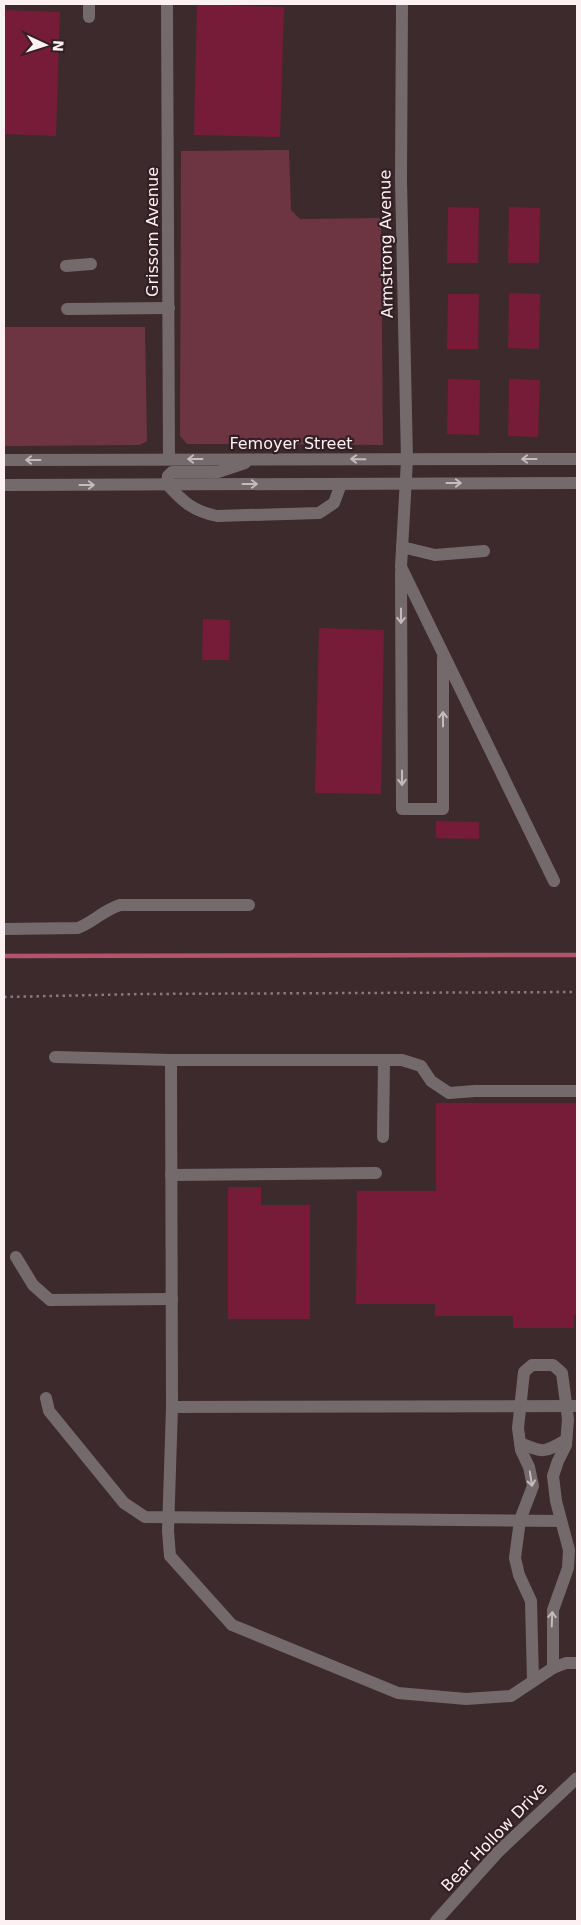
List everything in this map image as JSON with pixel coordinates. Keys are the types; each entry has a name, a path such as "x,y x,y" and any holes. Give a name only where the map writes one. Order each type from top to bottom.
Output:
{"street":[{"name":"Grissom Avenue","path":"167,4 169,459"},
{"name":"Armstrong Avenue","path":"402,4 401,180 406,460 401,567 402,809 443,809 443,653"},
{"path":"66,266 91,264"},
{"path":"67,309 169,308"},
{"path":"257,459 218,472 172,472 168,476 167,484 184,503 203,513 217,516 319,513 334,503 341,484"},
{"name":"Femoyer Street","path":"4,460 577,459"},
{"path":"4,485 577,483"},
{"path":"402,547 435,555 484,551"},
{"path":"401,567 554,881"},
{"path":"4,929 78,928 88,924 107,909 120,905 249,905"},
{"path":"55,1057 171,1060 402,1060 421,1066 432,1080 449,1093 475,1091 577,1091"},
{"path":"171,1060 172,1407 168,1518 170,1556 232,1625 398,1693 466,1700 511,1696 553,1668 566,1663 577,1663"},
{"path":"382,1137 384,1060"},
{"path":"171,1175 376,1173"},
{"path":"16,1256 32,1285 50,1300 172,1299"},
{"path":"533,1681 531,1601 518,1575 515,1558 520,1520 533,1486 529,1466 521,1450 518,1428 524,1372 532,1365 553,1365 562,1373 572,1406 568,1419 566,1440 553,1476 554,1490 569,1550 568,1568 553,1610 553,1668"},
{"path":"46,1398 49,1411 124,1503 145,1517 561,1521"},
{"path":"172,1407 572,1406"},
{"path":"520,1443 536,1450 548,1450 566,1440"},
{"name":"Bear Hollow Drive","path":"436,1921 500,1851 577,1778"}],"path":[{"path":"4,997 24,995 577,992"}],"shaded area":[{"path":"289,150 291,210 300,219 381,218 383,445 187,444 180,436 181,151"},
{"path":"4,327 145,327 147,441 140,445 4,446"}],"building":[{"path":"197,4 284,7 280,137 194,135"},
{"path":"4,10 60,12 56,136 4,134"},
{"path":"448,207 479,208 478,263 447,263"},
{"path":"509,207 540,208 539,263 508,263"},
{"path":"509,293 540,294 539,349 508,348"},
{"path":"448,294 479,294 478,349 447,349"},
{"path":"448,379 480,380 479,435 447,434"},
{"path":"509,379 540,380 538,437 508,436"},
{"path":"203,619 230,620 229,660 202,660"},
{"path":"319,628 384,630 381,794 315,793"},
{"path":"436,821 479,822 479,839 436,838"},
{"path":"436,1103 577,1103 577,1315 574,1315 574,1328 513,1328 513,1316 435,1316 435,1304 356,1304 357,1191 436,1191"},
{"path":"228,1187 261,1187 261,1205 310,1205 310,1319 228,1319"}],"waterway":[{"path":"4,956 577,955"}]}
